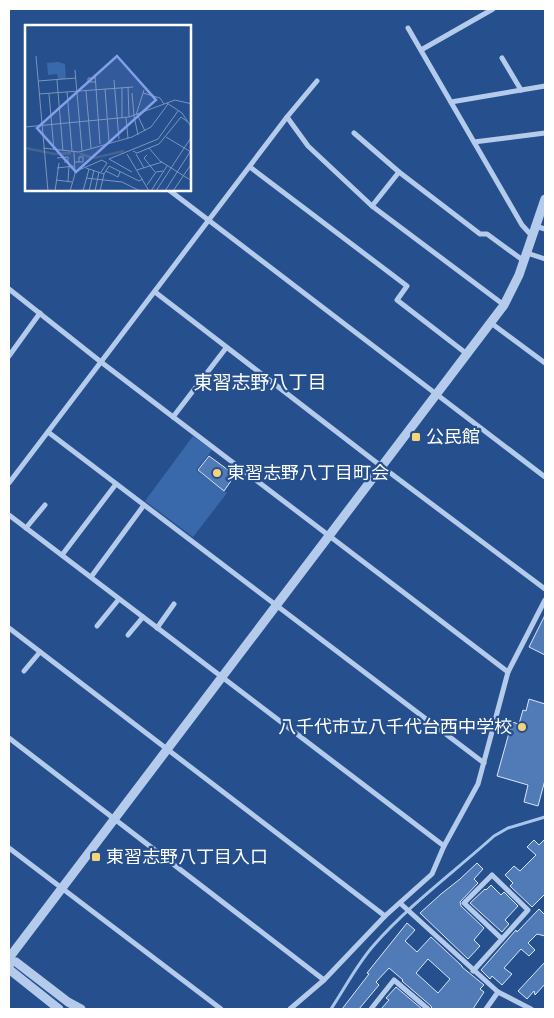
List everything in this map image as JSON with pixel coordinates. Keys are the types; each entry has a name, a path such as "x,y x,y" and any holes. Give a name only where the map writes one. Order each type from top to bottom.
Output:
{"street":[{"path":"421,50 493,9"},
{"path":"408,28 522,225 532,236"},
{"path":"502,58 521,90"},
{"path":"9,483 317,81"},
{"path":"451,102 545,86"},
{"path":"288,117 308,146 372,206 504,306"},
{"path":"354,133 399,172 480,234 487,234 526,257 545,259"},
{"path":"474,142 545,133"},
{"path":"250,167 407,286 397,300 467,354"},
{"path":"372,206 399,172"},
{"path":"170,191 545,477"},
{"path":"81,1009 68,1002 16,962 9,960 221,676 504,306 513,291 545,199"},
{"path":"535,226 545,229"},
{"path":"10,291 508,672"},
{"path":"154,292 545,589"},
{"path":"9,356 40,313"},
{"path":"491,323 545,363"},
{"path":"173,417 226,348"},
{"path":"48,432 484,763"},
{"path":"62,555 116,484"},
{"path":"91,577 144,505"},
{"path":"26,528 45,506"},
{"path":"9,515 444,846"},
{"path":"97,626 119,599"},
{"path":"290,1009 324,980 385,916 402,905 432,874 444,846 478,784 508,672 545,600"},
{"path":"157,628 174,604"},
{"path":"128,635 143,617"},
{"path":"9,628 385,916"},
{"path":"24,671 40,652"},
{"path":"9,738 324,980"},
{"path":"9,848 221,1009"},
{"path":"473,971 502,939 528,910 492,875 464,903 502,939"},
{"path":"402,905 498,992 531,1009"},
{"path":"9,967 10,970 60,1009"},
{"path":"371,1009 394,980 428,1009"},
{"path":"486,1009 498,992"}],"shaded area":[{"path":"193,436 212,450 196,470 227,493 193,537 145,501"}],"building":[{"name":"東習志野八丁目町会","path":"209,456 235,475 224,491 198,470"},
{"path":"545,615 545,655 529,647"},
{"path":"529,699 545,704 545,780 538,806 524,802 528,785 497,776 512,722 519,724 523,710 526,711"},
{"path":"545,839 545,894 532,907 510,886 513,883 505,875 514,866 520,871 536,855 527,847 534,840 539,845"},
{"path":"477,863 483,869 474,879 478,883 460,902 461,906 484,928 474,940 480,946 468,959 420,913"},
{"path":"491,885 501,895 504,892 518,906 505,920 509,924 502,932 470,903"},
{"path":"539,909 545,915 545,936 537,934 528,943 535,950 529,956 521,949 504,968 512,974 502,985 492,976 490,979 481,970 516,930 517,932"},
{"path":"407,923 415,930 405,941 417,952 431,937 484,985 480,989 484,992 473,1009 432,1009 389,968 376,982 379,985 359,1009 342,1009 369,974 367,973","holes":["428,959 450,979 438,993 416,973"]},
{"path":"545,962 545,984 535,995 534,991 527,999 518,991"},
{"path":"396,987 422,1009 381,1009 389,1000 386,998"}],"waterway":[{"path":"331,1009 368,952 417,902 494,836 508,828 545,817"}],"place":[{"name":"公民館","path":"416,437"},
{"name":"東習志野八丁目町会","path":"217,473"},
{"name":"八千代市立八千代台西中学校","path":"522,727"},
{"name":"東習志野八丁目入口","path":"96,857"}],"district":[{"name":"東習志野八丁目","path":"260,382"}]}
